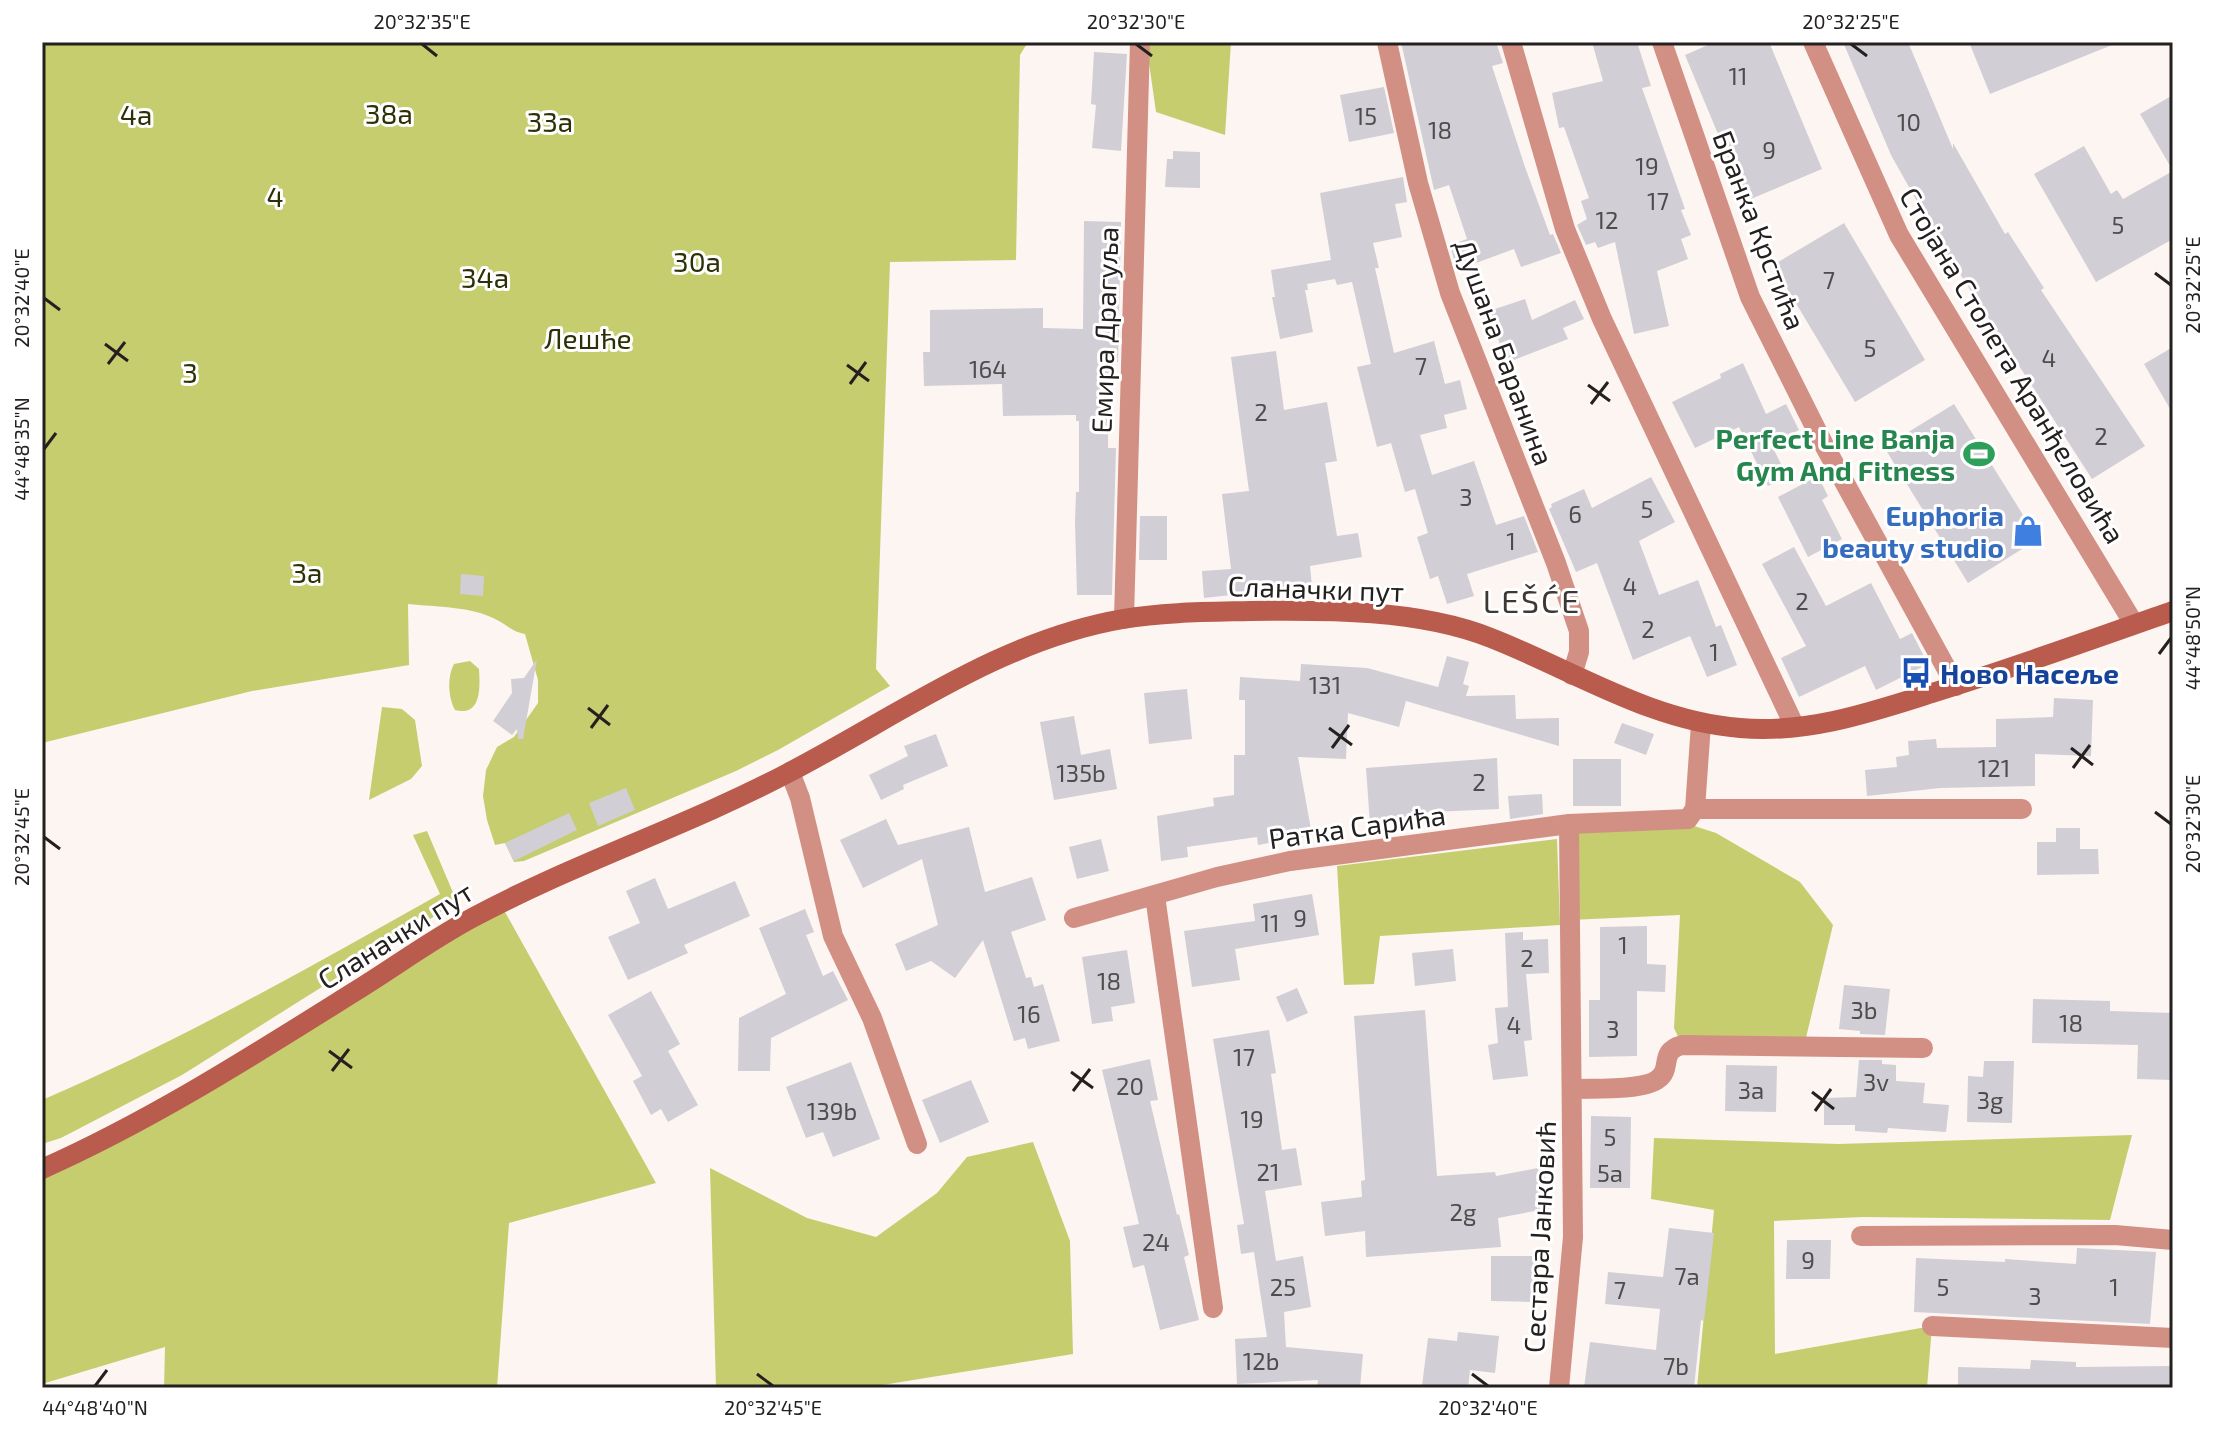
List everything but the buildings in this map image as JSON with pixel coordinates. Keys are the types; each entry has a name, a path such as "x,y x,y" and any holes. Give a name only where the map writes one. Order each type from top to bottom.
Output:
{"street":[{"name":"Емира Драгуља","path":"1124,619 1140,42"},
{"name":"Душана Баранина","path":"1387,42 1418,183 1450,293 1556,563 1579,631 1579,652 1572,675"},
{"path":"1511,42 1565,229 1602,319 1795,727"},
{"name":"Бранка Крстића","path":"1662,42 1750,297 1824,445 1956,686"},
{"name":"Стојана Столета Аранђеловића","path":"1813,42 1899,235 2134,624"},
{"name":"Сланачки пут","path":"42,1169 142,1121 197,1090 465,921 790,772 998,659 1054,638 1124,619 1204,612 1283,611 1373,614 1450,626 1487,636 1643,704 1701,724 1745,729 1795,727 1846,719 2047,657 2173,611"},
{"path":"1695,809 1701,724"},
{"path":"790,772 800,798 833,936 872,1018 917,1144"},
{"name":"Ратка Сарића","path":"1074,918 1217,877 1290,861 1569,824 1679,821 1688,819 1695,809 2022,809"},
{"name":"Сестара Јанковић","path":"1559,1388 1573,1237 1574,1089 1569,824"},
{"path":"1155,896 1213,1308"},
{"name":"Сестара Јанковић","path":"1574,1089 1641,1085 1657,1081 1665,1070 1672,1048 1682,1045 1923,1048"},
{"path":"1861,1236 2115,1235 2173,1240"},
{"path":"1932,1326 2173,1338"}],"green space":[{"name":"Лешће","path":"42,42 1028,42 1020,55 1016,260 890,262 876,669 890,686 736,771 524,861 514,862 505,843 495,845 487,820 483,796 486,770 497,747 514,737 538,703 538,680 525,634 476,612 408,604 409,665 252,691 42,743"},
{"path":"1146,42 1231,42 1225,135 1156,112"},
{"path":"470,661 479,669 478,698 470,709 455,710 449,687 450,675 454,664"},
{"path":"382,707 402,709 415,720 422,766 411,779 369,800"},
{"path":"1679,821 1716,833 1800,882 1833,925 1804,1046 1682,1045 1674,1028 1680,915 1570,920 1569,824"},
{"path":"427,831 457,902 182,1075 61,1138 42,1144 42,1100 194,1028 440,894 413,835"},
{"path":"1557,839 1560,925 1380,936 1374,984 1344,985 1337,866"},
{"path":"500,903 656,1183 509,1223 497,1388 164,1388 165,1347 42,1384 42,1169"},
{"path":"2132,1135 2110,1220 1863,1217 1774,1221 1775,1354 1932,1326 1927,1388 1697,1388 1714,1210 1651,1199 1654,1138 1838,1144"},
{"path":"1033,1142 1070,1241 1073,1354 864,1388 716,1388 710,1168 807,1218 876,1237 937,1193 967,1157"}],"place":[{"name":"Perfect Line Banja Gym And Fitness","path":"1979,454"},
{"name":"Euphoria beauty studio","path":"2028,531"},
{"name":"Ново Насеље","path":"1916,673"}],"district":[{"name":"LEŠĆE","path":"1532,600"}],"park label":[{"name":"38a","path":"389,113"},
{"name":"4a","path":"136,114"},
{"name":"33a","path":"550,121"},
{"name":"4","path":"275,196"},
{"name":"30a","path":"697,261"},
{"name":"34a","path":"485,277"},
{"name":"3","path":"190,372"},
{"name":"3a","path":"307,572"}]}
